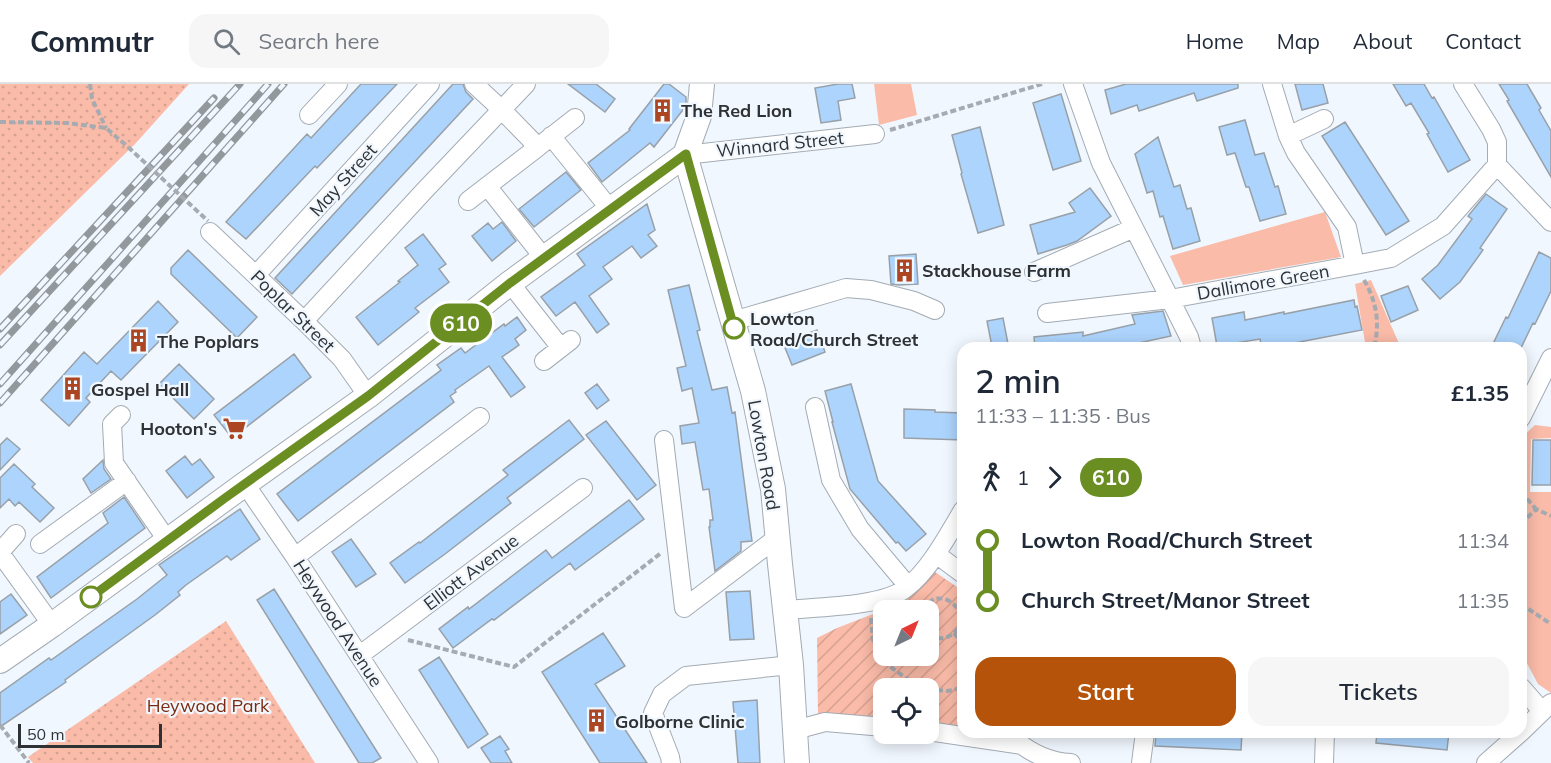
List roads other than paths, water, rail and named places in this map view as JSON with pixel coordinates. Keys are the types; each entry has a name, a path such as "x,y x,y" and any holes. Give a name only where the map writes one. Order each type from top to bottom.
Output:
{"main road":[{"path":"0,662 368,396 510,283 686,154 699,116 702,84"},
{"name":"Lowton Road","path":"686,154 753,391 771,478 791,665 797,763"}],"street":[{"path":"309,115 338,84"},
{"name":"May Street","path":"256,275 430,84"},
{"path":"474,84 502,110 544,142 610,209"},
{"path":"304,321 526,84"},
{"path":"1073,84 1101,163 1190,342"},
{"name":"Dallimore Green","path":"1272,84 1288,136 1296,153 1347,227 1355,265"},
{"path":"1463,84 1497,142 1497,165 1551,222"},
{"path":"468,201 575,118"},
{"path":"1288,136 1323,119"},
{"name":"Winnard Street","path":"686,154 875,134"},
{"name":"Dallimore Green","path":"1047,313 1170,299 1391,258 1443,226 1497,165"},
{"path":"487,186 544,258"},
{"name":"Poplar Street","path":"209,227 342,359 368,396"},
{"path":"1034,272 1134,228"},
{"path":"510,283 566,344 544,361"},
{"path":"733,321 846,288 871,290 914,301 935,310"},
{"path":"1527,406 1551,358"},
{"path":"814,407 831,480 851,531 909,586"},
{"path":"121,415 112,424 114,462 167,540"},
{"path":"295,557 480,417"},
{"path":"664,440 684,608 777,537"},
{"path":"40,544 127,481"},
{"name":"Heywood Avenue","path":"245,484 360,655 429,763"},
{"name":"Elliott Avenue","path":"360,655 583,488"},
{"path":"785,610 870,602 895,595 909,586 936,554 957,520"},
{"path":"16,534 0,553 52,626"},
{"path":"936,554 957,570"},
{"path":"671,763 653,713 662,694 686,676 791,665"},
{"path":"1527,692 1546,707 1527,726"},
{"path":"795,730 825,722 873,726"},
{"path":"939,733 957,735"},
{"path":"975,738 1022,745"},
{"path":"1014,738 1039,755 1058,762 1071,763"},
{"path":"1141,763 1144,738"},
{"path":"1324,763 1325,738"},
{"path":"1486,763 1514,738"}],"railway":[{"path":"0,345 240,84"},
{"path":"0,384 268,84"},
{"path":"0,403 284,84"},
{"path":"0,329 214,98"}],"place":[{"name":"The Red Lion","path":"663,110"},
{"name":"Stackhouse Farm","path":"904,270"},
{"name":"Lowton Road/Church Street","path":"734,328"},
{"name":"The Poplars","path":"139,341"},
{"name":"Gospel Hall","path":"73,389"},
{"name":"Hooton's","path":"235,428"},
{"name":"Golborne Clinic","path":"597,721"}],"park label":[{"name":"Heywood Park","path":"208,705"}]}
